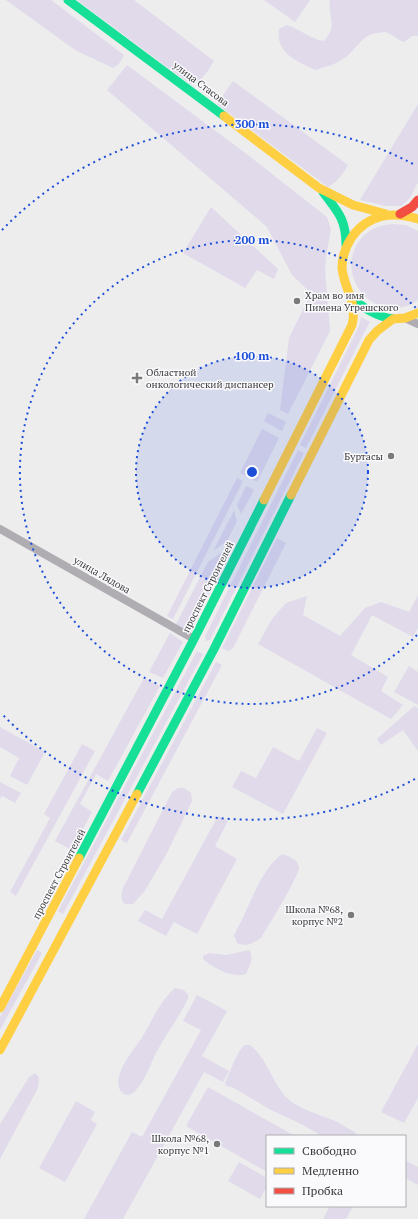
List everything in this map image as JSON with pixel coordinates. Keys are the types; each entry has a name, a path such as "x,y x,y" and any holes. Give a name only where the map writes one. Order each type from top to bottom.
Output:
{"main road":[{"name":"улица Стасова","path":"68,0 319,188 353,205 387,214"},
{"name":"улица Стасова","path":"319,188 343,218 346,235 346,247"},
{"path":"400,214 412,207 418,200"},
{"name":"проспект Строителей","path":"0,1008 194,639 349,332 353,323 354,311 351,296 345,285 342,272 342,260 346,247 352,236 361,226 373,218 387,214 400,214 418,219"},
{"path":"351,296 359,305 369,312 381,317 393,319 405,318 418,313"},
{"path":"0,1050 83,897 210,656 369,340 377,331 393,319"}],"street":[{"path":"405,318 418,324"},
{"name":"улица Лядова","path":"0,529 194,639"}],"shaded area":[{"path":"6,0 51,0 124,55 119,64 113,68 75,50"},
{"path":"77,0 134,0 214,61 198,82 190,84"},
{"path":"264,0 310,0 295,22"},
{"path":"330,0 418,0 418,36 412,36 404,42 385,32 376,33 362,40 347,56 340,61 330,66 315,70 301,63 284,50 280,44 279,29 287,25 314,38 324,41 331,30 332,25 329,6"},
{"path":"127,65 248,155 327,217 331,229 325,269 330,331 288,414 280,410 289,338 311,293 292,275 267,227 107,90"},
{"path":"233,81 348,165 340,178 328,187 217,104"},
{"path":"418,104 418,182 410,198 401,206 386,206 360,200"},
{"path":"211,207 278,269 274,279 257,270 245,288 183,253"},
{"path":"392,224 406,225 418,231 418,300 410,305 398,308 381,306 370,300 361,291 354,280 352,268 352,256 357,244 367,233 373,229"},
{"path":"361,317 370,322 306,448 300,445 359,326"},
{"path":"268,413 286,422 282,431 264,421"},
{"path":"262,429 279,438 257,482 240,473"},
{"path":"298,450 304,453 210,640 206,641 205,636"},
{"path":"237,478 243,481 173,619 167,616"},
{"path":"246,486 254,490 241,514 237,505"},
{"path":"234,511 237,521 227,541 213,551"},
{"path":"277,538 286,543 233,648 228,651 222,648"},
{"path":"228,548 230,555 192,627 184,629 175,626 208,562"},
{"path":"418,595 418,628 413,637 372,615 351,655 388,677 381,691 403,705 391,719 258,644 272,619 286,603 307,596 303,615 340,636 365,608 381,602 409,612"},
{"path":"170,633 183,642 163,678 149,672"},
{"path":"197,651 203,654 63,914 58,911"},
{"path":"216,662 222,665 127,843 121,840"},
{"path":"409,666 418,672 418,705 394,692"},
{"path":"144,678 160,686 108,781 96,774 80,804 92,812 72,850 55,841"},
{"path":"414,706 418,708 418,751 403,730 381,745 377,739"},
{"path":"0,727 45,752 27,785 10,776 19,758 0,747"},
{"path":"317,728 327,733 283,814 232,787 241,771 256,778 273,747 299,761"},
{"path":"82,744 95,751 16,896 10,892 50,818 44,814"},
{"path":"0,782 21,793 15,803 2,796 0,799"},
{"path":"178,788 184,788 191,793 192,801 166,855 144,892 133,904 125,904 121,897 123,888 172,792"},
{"path":"218,816 228,821 215,846 237,859 197,934 174,922 166,936 138,921 145,910 162,919"},
{"path":"282,854 292,858 298,864 298,871 295,879 261,938 250,944 244,945 237,943 234,935 256,889 270,866"},
{"path":"37,950 42,953 0,1030 0,1017"},
{"path":"249,950 251,953 250,965 246,974 241,975 235,975 223,971 212,966 203,959 203,956 209,953 226,955"},
{"path":"175,988 184,990 188,995 188,999 157,1051 148,1072 139,1087 127,1095 120,1090 118,1083 122,1069 161,1004"},
{"path":"197,995 227,1011 202,1056 229,1071 223,1082 204,1072 123,1219 84,1219 132,1132 142,1137 201,1030 183,1021"},
{"path":"418,1044 418,1098 404,1123 381,1112"},
{"path":"245,1045 250,1045 256,1050 261,1056 280,1090 290,1101 339,1123 357,1135 320,1135 269,1109 232,1087 226,1086 225,1083 242,1048"},
{"path":"35,1073 39,1077 38,1088 0,1159 0,1124 29,1077"},
{"path":"208,1087 293,1135 266,1135 266,1171 186,1126"},
{"path":"76,1101 95,1112 91,1120 97,1124 65,1182 39,1168"},
{"path":"406,1161 418,1167 418,1185 406,1179"},
{"path":"239,1162 266,1177 266,1188 260,1199 228,1181"},
{"path":"329,1207 352,1207 346,1219 323,1219"}],"traffic: fast":[{"path":"68,0 224,116"},
{"path":"323,192 343,222 346,245"},
{"path":"351,296 360,305 370,311 393,319"},
{"path":"137,794 214,649 291,495"},
{"path":"79,858 194,639 264,500"}],"traffic: slow":[{"path":"224,116 319,188 353,205 386,214"},
{"path":"264,500 352,325 352,302 343,276 342,268 346,248 350,240 358,229 373,219 382,216 399,215 418,219"},
{"path":"291,495 369,340 377,331 393,319 405,318 418,313"},
{"path":"0,1050 137,794"},
{"path":"0,1008 79,858"}],"traffic: jam":[{"path":"400,214 412,207 418,200"}],"place":[{"name":"Храм во имя Пимена Угрешского","path":"297,301"},
{"name":"Областной онкологический диспансер","path":"137,378"},
{"name":"Буртасы","path":"391,456"},
{"name":"Школа №68, корпус №2","path":"351,915"},
{"name":"Школа №68, корпус №1","path":"217,1144"}]}
